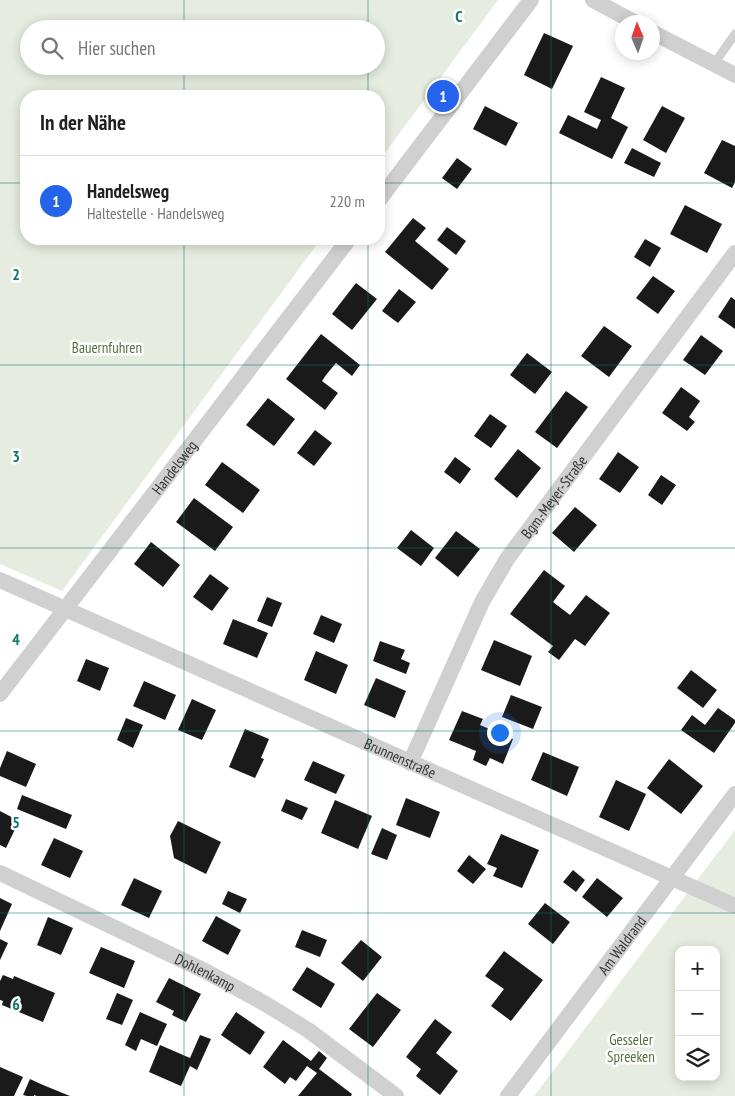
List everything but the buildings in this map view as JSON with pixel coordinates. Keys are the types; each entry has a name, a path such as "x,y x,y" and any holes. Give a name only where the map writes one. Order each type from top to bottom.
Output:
{"street":[{"path":"385,192 531,0"},
{"path":"593,0 621,15"},
{"path":"660,36 735,75"},
{"name":"Handelsweg","path":"0,694 344,245"},
{"name":"Bgm.-Meyer-Straße","path":"410,763 482,602 507,559 735,253"},
{"name":"Brunnenstraße","path":"0,580 735,906"},
{"name":"Am Waldrand","path":"508,1096 735,794"},
{"name":"Dohlenkamp","path":"0,873 205,971 264,1003 308,1030 396,1096"}],"lane":[{"path":"714,64 735,34"}],"green space":[{"name":"Bauernfuhren","path":"0,0 498,0 385,153 385,90 20,90 20,245 317,245 62,591 0,564"},
{"name":"Gesseler Spreeken","path":"735,830 735,1096 534,1096"}],"place":[{"name":"Handelsweg","path":"443,96"}]}
